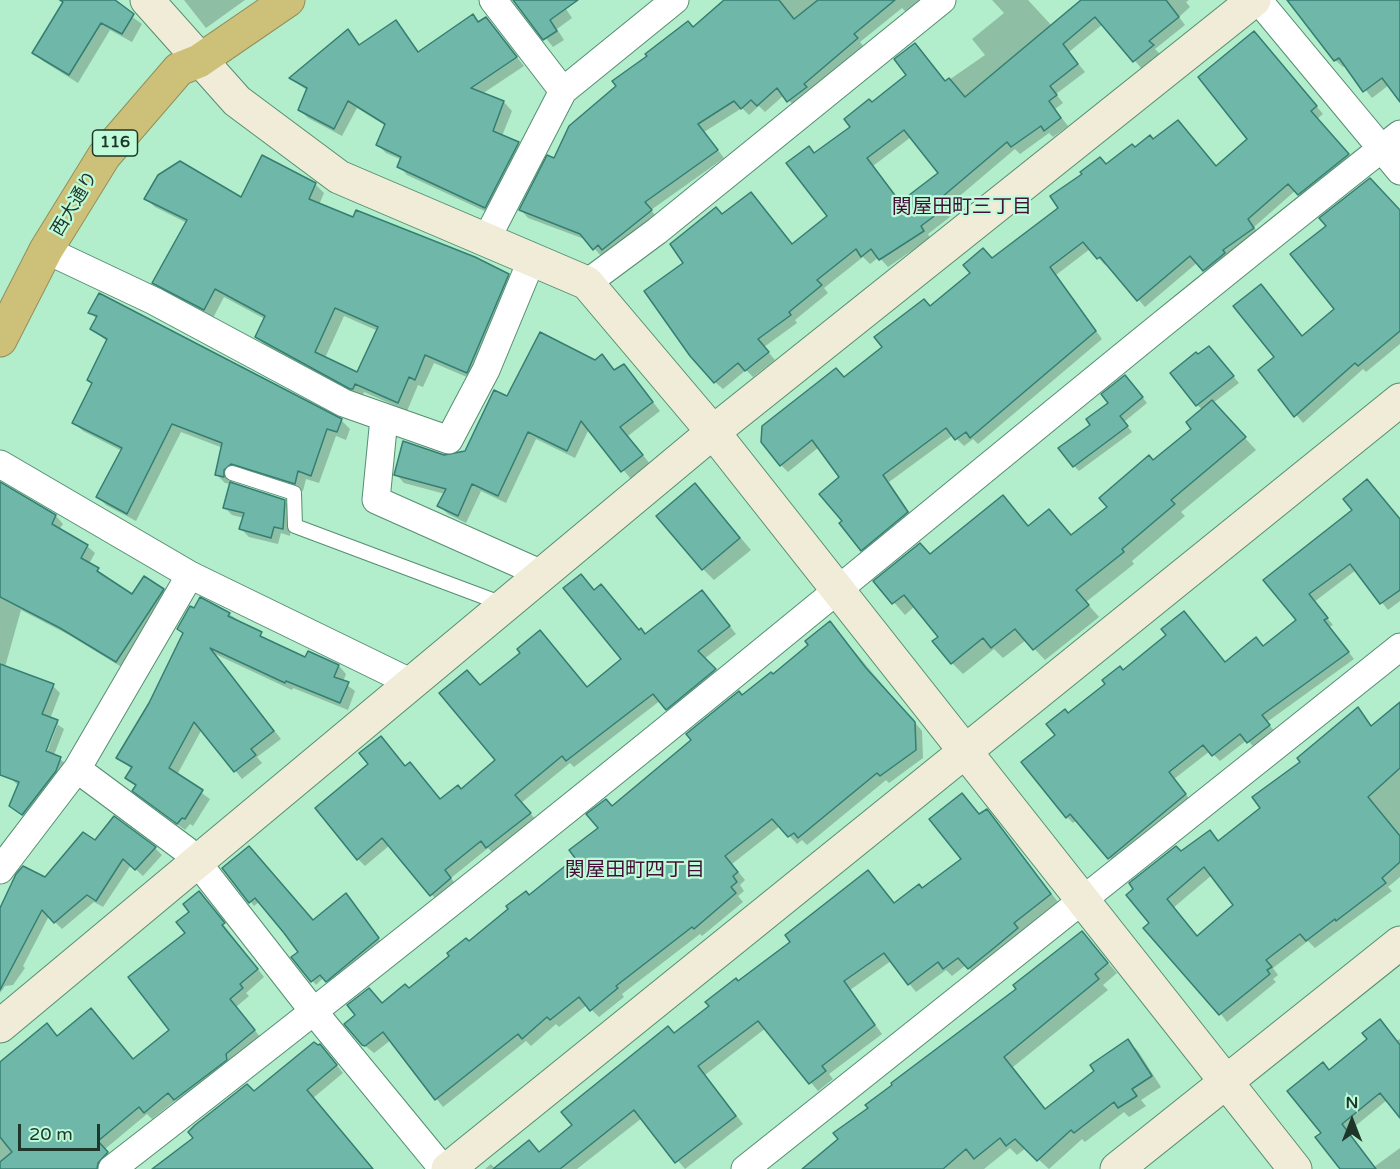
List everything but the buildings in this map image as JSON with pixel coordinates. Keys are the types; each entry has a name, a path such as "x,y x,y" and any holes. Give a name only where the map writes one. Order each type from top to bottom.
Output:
{"highway":[{"name":"西大通り","path":"4,321 104,156 179,69 199,60 288,0"}],"street":[{"path":"493,0 563,91"},
{"path":"486,240 563,91 675,0"},
{"path":"587,284 657,231 942,0"},
{"path":"0,1026 713,432 1256,0 1391,142 1400,171"},
{"path":"149,1 199,60 237,100 339,177 587,284 713,432 1295,1169"},
{"path":"112,1169 314,1012 1391,142"},
{"path":"46,250 154,301 344,404 449,440 486,370 532,259"},
{"path":"448,1169 1400,400"},
{"path":"384,418 376,500 542,574"},
{"path":"0,464 190,575 412,683"},
{"path":"0,870 76,769 190,575"},
{"path":"745,1169 1082,898 1400,647"},
{"path":"76,769 186,850 314,1012 443,1169"},
{"path":"1117,1169 1400,943"}],"lane":[{"path":"232,473 294,493 296,526 506,605"}],"district":[{"name":"関屋田町三丁目","path":"962,208"},
{"name":"関屋田町四丁目","path":"635,871"}]}
